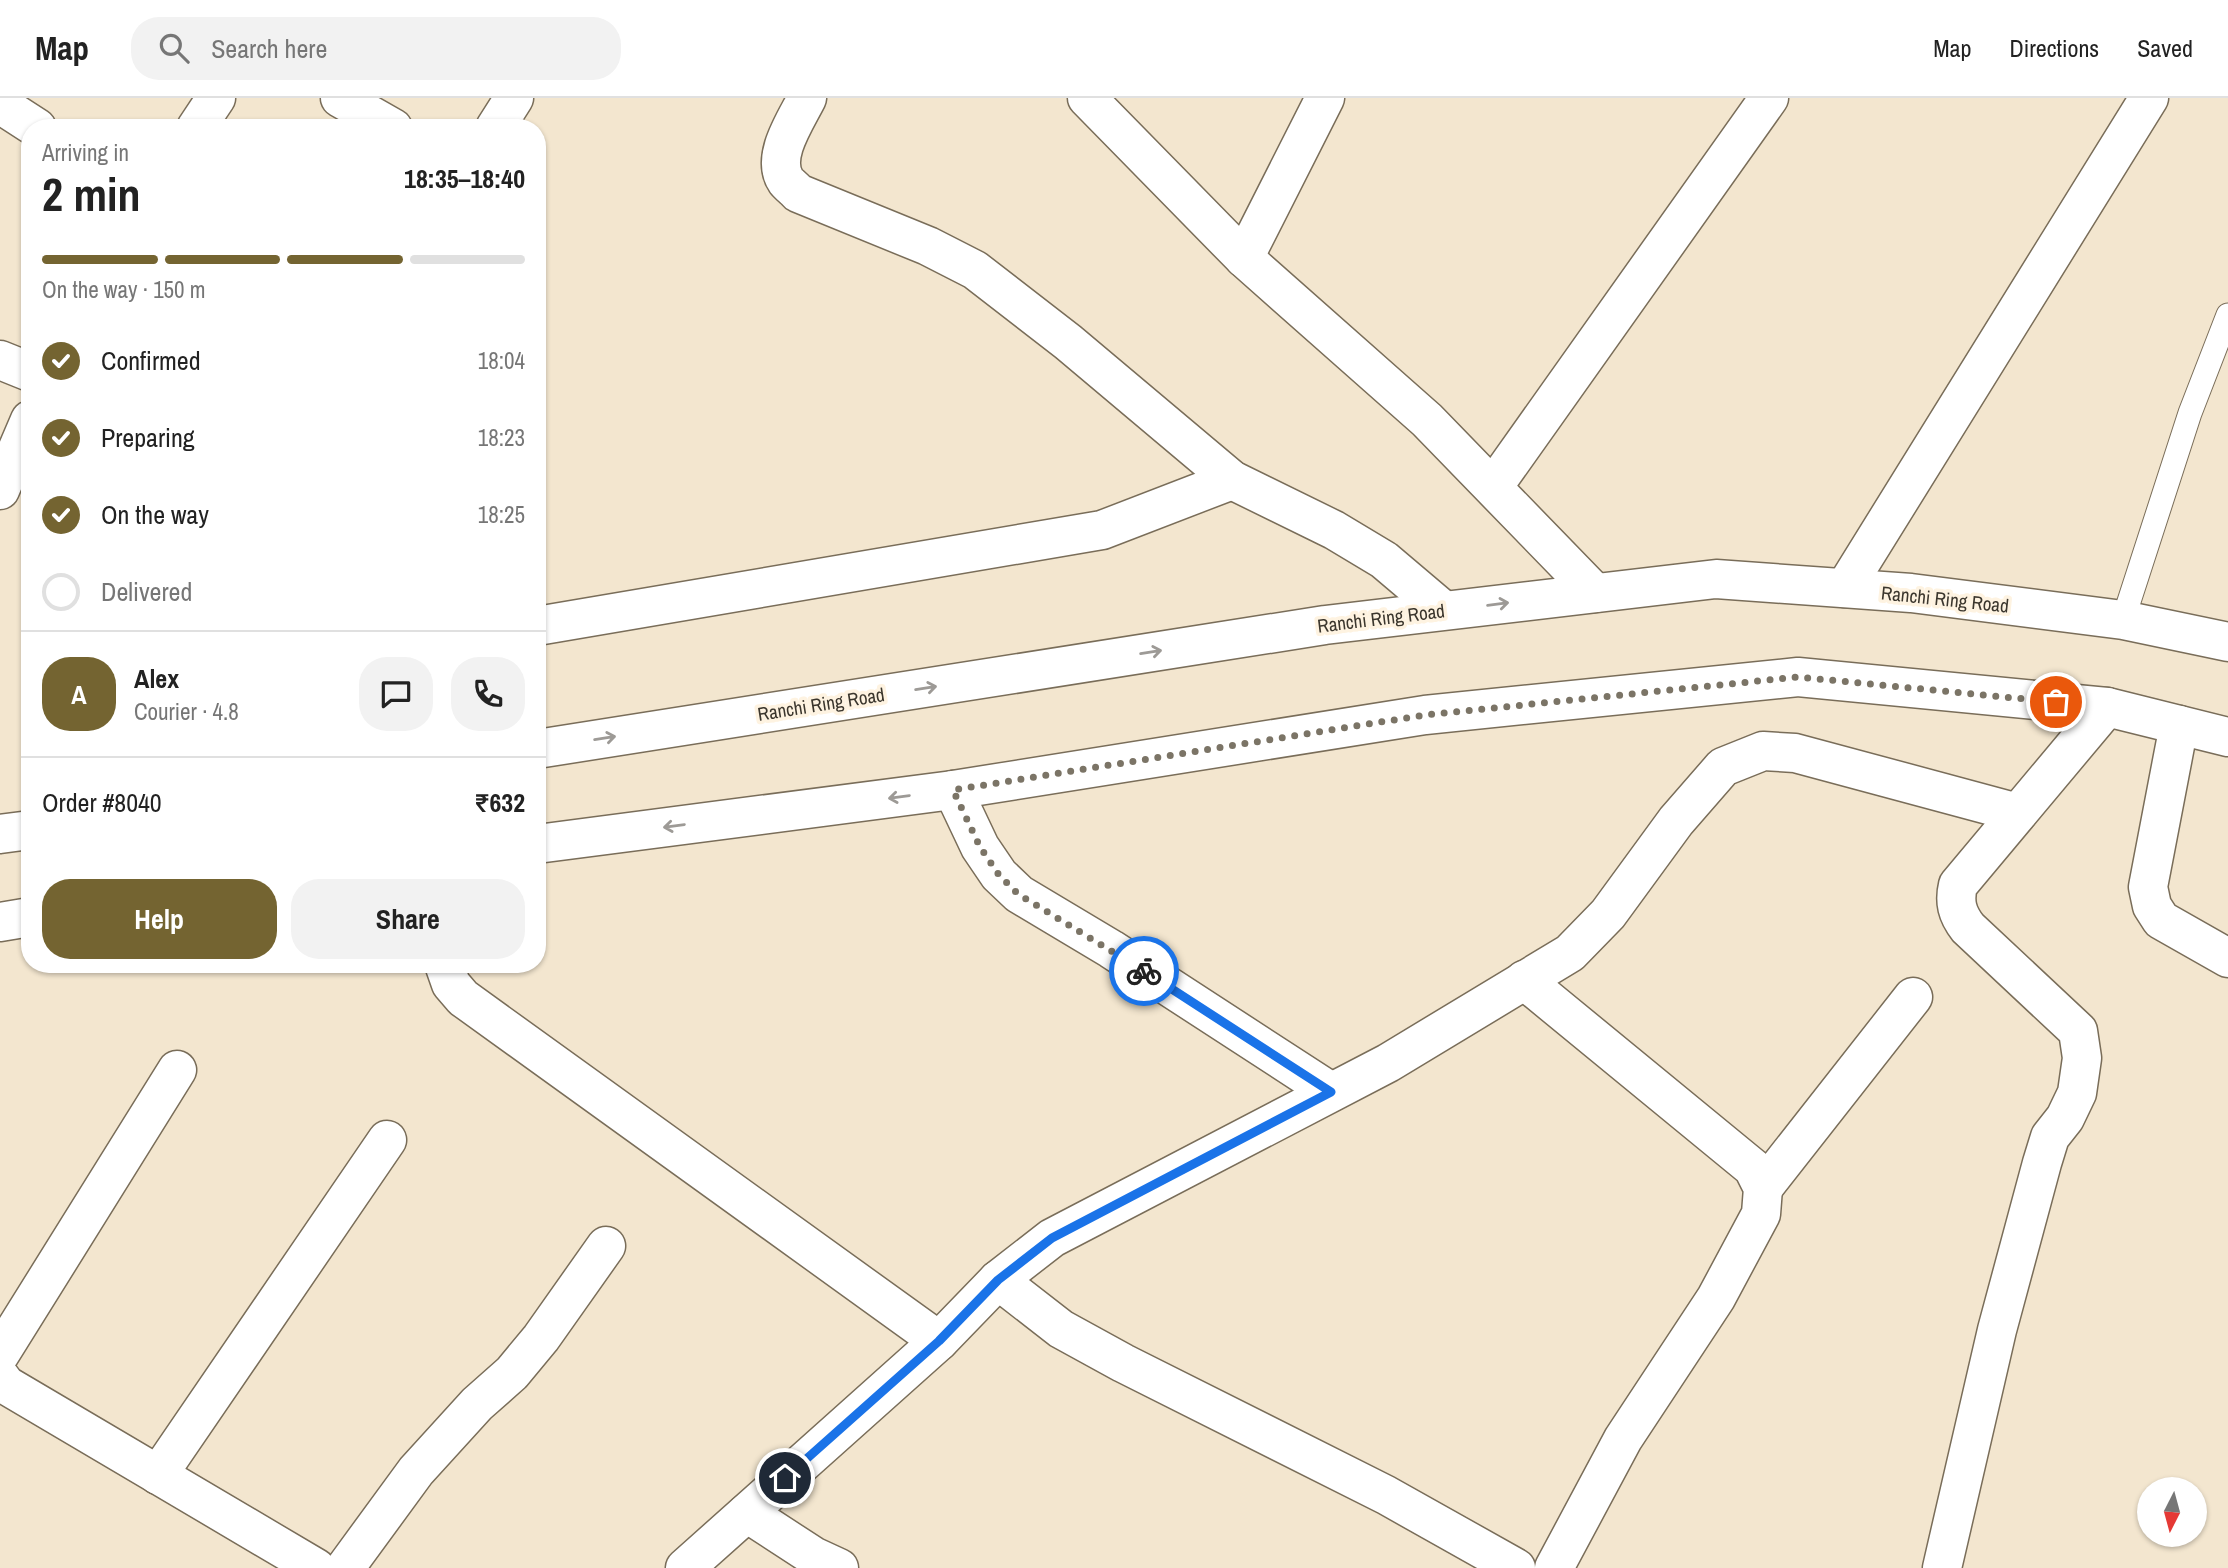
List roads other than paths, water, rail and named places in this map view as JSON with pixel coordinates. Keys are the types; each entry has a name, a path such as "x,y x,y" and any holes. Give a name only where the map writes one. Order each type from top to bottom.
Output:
{"street":[{"path":"202,119 216,98"},
{"path":"340,98 377,119"},
{"path":"501,119 514,98"},
{"path":"807,98 787,138 781,168 786,181 799,193 928,246 975,270 1047,325 1232,480 1334,530 1384,560 1443,610"},
{"path":"1087,98 1244,258 1427,420 1595,593"},
{"path":"1244,258 1325,98"},
{"path":"1493,487 1769,98"},
{"path":"1845,589 2149,98"},
{"path":"0,104 23,119"},
{"path":"0,360 21,368"},
{"path":"0,490 21,441"},
{"path":"546,624 1102,530 1232,480"},
{"name":"Ranchi Ring Road","path":"546,748 1311,627 1716,579 1911,593 2123,620 2228,642"},
{"path":"546,843 953,790 1425,715 1798,677 2107,707 2228,737"},
{"path":"1942,1568 1997,1331 2042,1163 2050,1137 2065,1118 2077,1093 2082,1058 2078,1031 1961,919 1957,908 1958,885 2107,707"},
{"path":"2179,725 2148,887 2152,906 2161,920 2228,958"},
{"path":"685,1568 939,1341 998,1280 1052,1238 1388,1063 1570,953 1608,914 1676,821 1723,767 1763,751 1795,753 2018,814"},
{"path":"953,790 980,847 999,875 1018,894 1111,949 1331,1092"},
{"path":"0,835 21,832"},
{"path":"0,922 21,918"},
{"path":"447,973 450,984 463,998 939,1341"},
{"path":"1524,981 1753,1168 1763,1188 1761,1214 1716,1298 1623,1439 1554,1568"},
{"path":"1763,1188 1913,997"},
{"path":"0,1354 177,1070"},
{"path":"158,1475 387,1140"},
{"path":"345,1568 416,1471 477,1404 512,1373 541,1338 607,1246"},
{"path":"998,1280 1061,1329 1081,1341 1387,1494 1516,1568"},
{"path":"0,1377 6,1385 316,1568"},
{"path":"747,1513 813,1556 839,1568"}],"lane":[{"path":"2123,620 2190,412 2228,315"}]}
